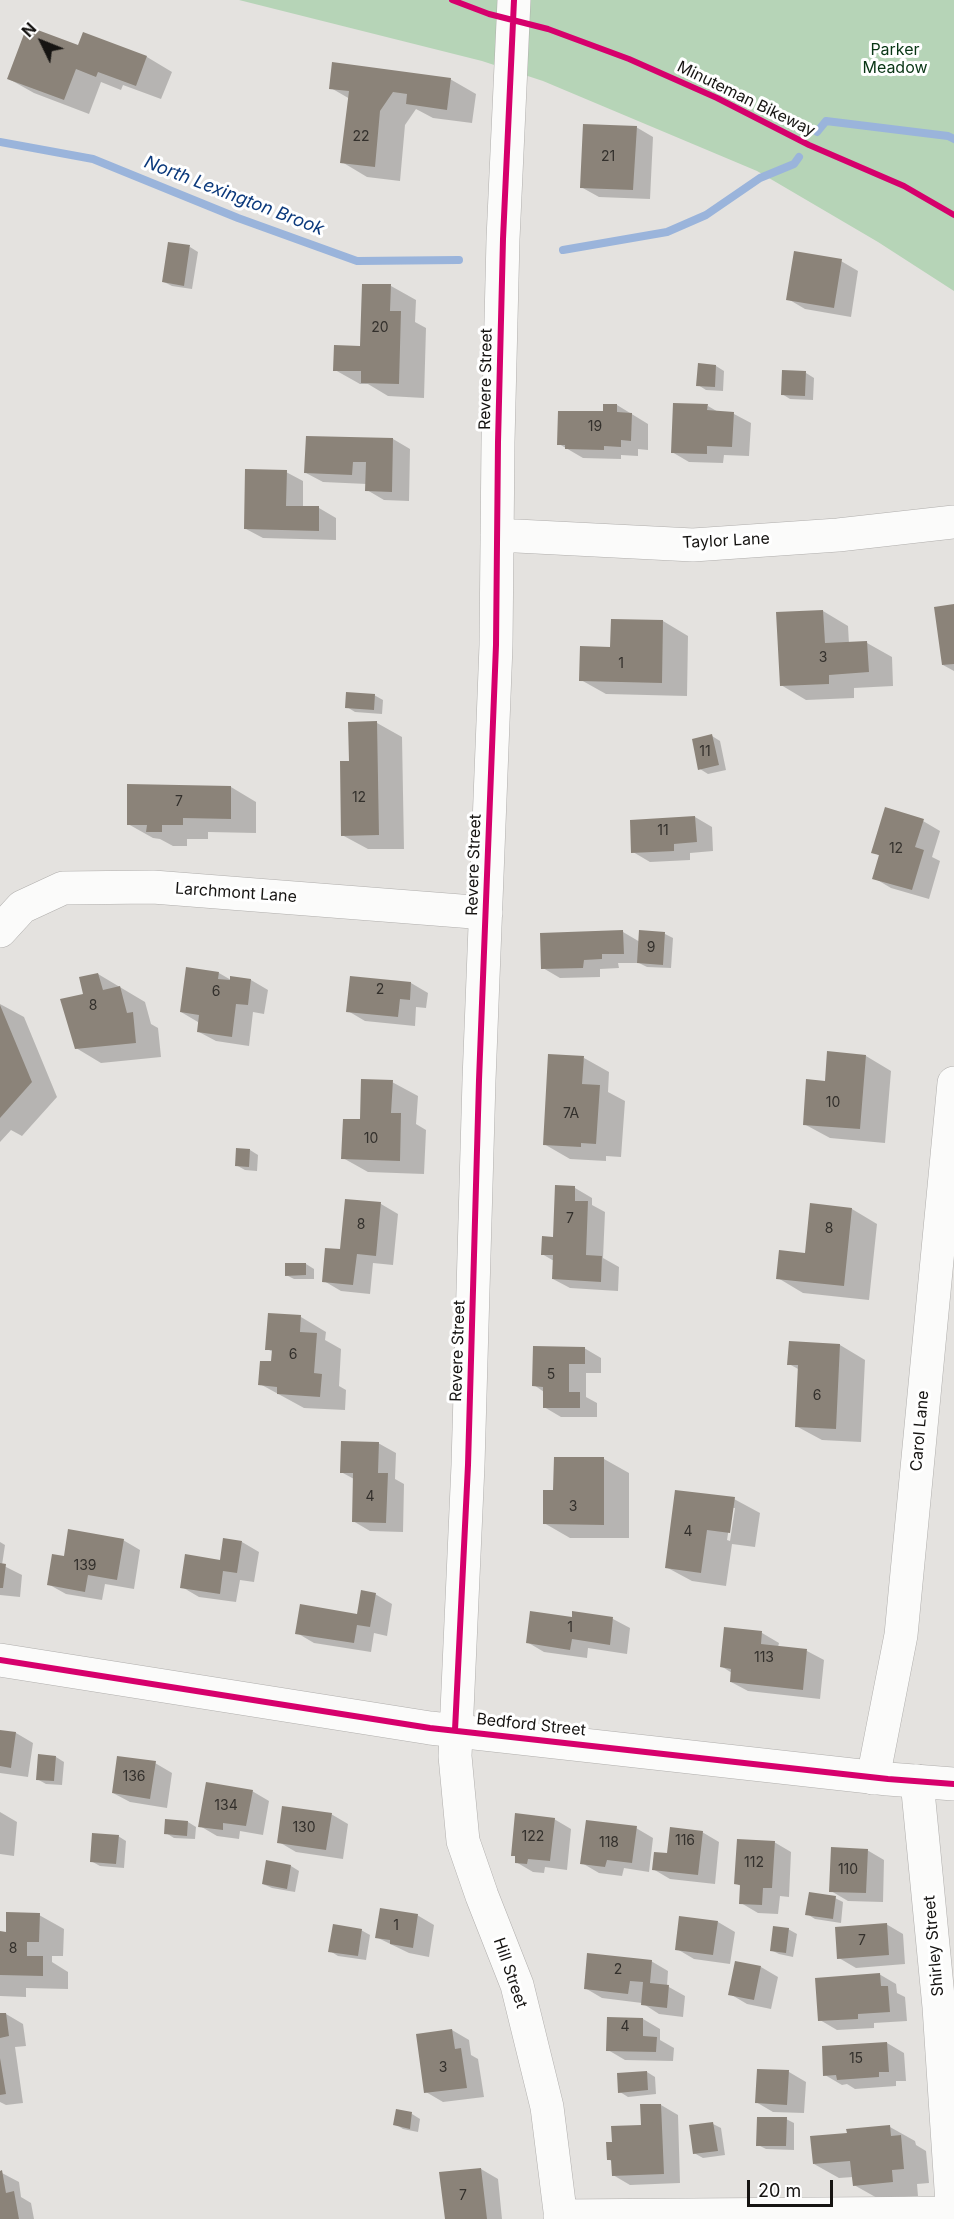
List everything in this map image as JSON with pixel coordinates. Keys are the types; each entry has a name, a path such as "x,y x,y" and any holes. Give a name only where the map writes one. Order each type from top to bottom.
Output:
{"street":[{"name":"Revere Street","path":"455,1730 468,1465 478,1080 496,645 503,248 514,0"},
{"name":"Taylor Lane","path":"497,535 693,545 838,535 954,522"},
{"name":"Larchmont Lane","path":"0,931 22,907 63,888 153,887 486,913"},
{"name":"Carol Lane","path":"873,1778 901,1635 954,1083"},
{"name":"Bedford Street","path":"0,1660 455,1730 873,1778 954,1784"},
{"name":"Hill Street","path":"455,1730 455,1756 464,1841 482,1896 517,1985 547,2107 560,2217"},
{"name":"Shirley Street","path":"917,1781 939,2007 954,2215"},
{"path":"560,2217 954,2215"}],"green space":[{"name":"Parker Meadow","path":"239,0 954,0 954,291 878,242 757,171 543,81 482,61"}],"building":[{"path":"27,26 78,45 83,32 147,56 136,86 98,72 96,77 76,69 64,100 7,79"},
{"path":"332,62 451,78 447,110 406,104 407,94 393,92 380,111 375,167 340,163 349,91 329,89"},
{"path":"583,124 637,126 633,190 580,188"},
{"path":"168,242 190,245 184,286 162,282"},
{"path":"794,251 842,259 834,308 786,300"},
{"path":"362,284 391,284 390,311 401,311 399,384 361,383 361,371 333,371 334,345 360,346"},
{"path":"698,363 716,365 715,387 696,386"},
{"path":"782,370 806,371 805,396 781,395"},
{"path":"673,403 708,404 707,410 734,412 732,447 707,446 707,454 671,453"},
{"path":"603,404 617,404 617,412 632,413 631,441 621,440 621,447 604,446 604,450 565,449 565,445 557,445 558,411 603,411"},
{"path":"306,436 393,438 392,492 365,491 366,462 353,462 352,475 304,473"},
{"path":"245,469 287,470 286,506 319,506 319,531 244,529"},
{"path":"954,604 954,664 942,665 934,607"},
{"path":"823,610 825,643 867,641 869,672 829,675 829,684 780,686 776,612"},
{"path":"611,619 663,620 662,683 579,681 580,646 610,647"},
{"path":"346,692 375,694 374,710 345,708"},
{"path":"377,721 379,835 341,836 340,761 349,761 348,722"},
{"path":"712,734 719,765 698,770 692,739"},
{"path":"127,784 231,786 231,819 183,818 183,825 162,825 162,832 146,832 147,825 127,825"},
{"path":"885,807 924,819 915,847 924,850 912,890 872,879 879,855 871,853"},
{"path":"695,816 697,842 674,844 674,851 631,853 630,820"},
{"path":"623,930 624,954 602,954 602,959 584,960 583,968 541,969 540,933"},
{"path":"639,930 665,932 663,965 637,963"},
{"path":"186,967 219,972 218,979 230,980 230,976 251,979 248,1005 236,1004 232,1037 197,1032 199,1015 180,1012"},
{"path":"98,973 103,990 120,986 127,1013 133,1012 136,1043 75,1049 60,999 83,994 79,977"},
{"path":"350,976 411,982 410,1000 400,999 398,1017 346,1012"},
{"path":"0,1005 32,1082 0,1118"},
{"path":"827,1051 866,1055 860,1129 803,1125 806,1079 825,1081"},
{"path":"548,1054 584,1056 582,1084 600,1085 596,1144 581,1143 581,1147 543,1145"},
{"path":"361,1079 393,1080 391,1113 401,1113 400,1161 341,1159 343,1119 360,1119"},
{"path":"236,1148 250,1149 249,1167 235,1166"},
{"path":"555,1185 575,1186 575,1201 588,1201 586,1255 602,1256 601,1282 552,1279 553,1255 541,1255 542,1236 553,1237"},
{"path":"345,1199 381,1202 376,1256 357,1254 353,1285 322,1282 325,1248 340,1249"},
{"path":"810,1203 852,1208 844,1286 776,1279 779,1250 805,1253"},
{"path":"285,1263 306,1263 306,1275 285,1276"},
{"path":"268,1313 301,1315 300,1332 317,1333 314,1373 322,1374 320,1397 277,1394 277,1387 258,1385 260,1361 271,1361 272,1350 265,1350"},
{"path":"789,1341 840,1344 836,1429 795,1427 798,1365 787,1365"},
{"path":"533,1346 585,1347 585,1364 569,1364 569,1392 580,1392 580,1408 543,1408 543,1387 532,1386"},
{"path":"341,1441 379,1442 378,1473 388,1473 386,1523 352,1522 353,1473 340,1473"},
{"path":"554,1457 604,1457 604,1525 543,1524 543,1490 553,1490"},
{"path":"675,1490 735,1497 730,1533 707,1530 701,1573 665,1568"},
{"path":"68,1529 124,1539 117,1580 88,1575 85,1592 47,1585 52,1554 64,1556"},
{"path":"223,1538 242,1541 237,1573 223,1571 220,1594 180,1588 185,1554 220,1560"},
{"path":"0,1563 6,1564 3,1588 0,1588"},
{"path":"361,1590 376,1593 370,1627 357,1625 354,1643 295,1634 300,1604 357,1614"},
{"path":"530,1611 572,1617 572,1611 613,1617 610,1645 572,1639 570,1650 526,1643"},
{"path":"724,1627 762,1631 761,1644 807,1649 803,1690 730,1682 731,1669 720,1667"},
{"path":"0,1730 16,1732 11,1768 0,1766"},
{"path":"38,1754 56,1756 54,1781 36,1780"},
{"path":"117,1756 156,1761 150,1799 112,1793"},
{"path":"206,1782 253,1790 246,1826 223,1823 223,1830 198,1827"},
{"path":"282,1806 332,1813 326,1850 277,1843"},
{"path":"515,1813 555,1818 550,1861 528,1859 527,1864 515,1863 515,1856 511,1856"},
{"path":"165,1819 188,1821 187,1836 164,1834"},
{"path":"586,1820 637,1826 632,1863 607,1860 605,1867 580,1864"},
{"path":"670,1827 703,1831 698,1875 652,1870 654,1852 667,1853"},
{"path":"92,1833 119,1835 116,1864 90,1862"},
{"path":"737,1839 775,1841 772,1888 763,1888 762,1905 739,1904 740,1885 734,1884"},
{"path":"831,1847 868,1849 866,1893 829,1892"},
{"path":"266,1860 291,1865 287,1889 262,1884"},
{"path":"809,1892 836,1896 833,1919 805,1915"},
{"path":"380,1908 418,1914 413,1948 390,1944 390,1940 375,1938"},
{"path":"6,1912 40,1913 39,1942 27,1942 27,1956 43,1956 43,1976 0,1975 0,1931 6,1932"},
{"path":"679,1916 718,1921 713,1955 675,1950"},
{"path":"887,1923 889,1955 837,1959 835,1927"},
{"path":"333,1924 362,1929 358,1956 328,1952"},
{"path":"773,1926 789,1928 786,1953 770,1951"},
{"path":"587,1953 652,1960 650,1983 669,1985 667,2008 641,2005 643,1982 630,1981 628,1994 584,1989"},
{"path":"735,1961 761,1966 754,2000 728,1995"},
{"path":"880,1973 881,1986 888,1986 890,2012 858,2014 858,2019 818,2021 815,1978"},
{"path":"0,2013 6,2013 9,2036 0,2038"},
{"path":"607,2017 643,2018 643,2036 657,2037 656,2052 606,2051"},
{"path":"452,2029 455,2049 461,2048 467,2088 424,2093 416,2034"},
{"path":"887,2042 889,2072 879,2072 879,2077 837,2080 836,2075 823,2076 822,2046"},
{"path":"0,2058 6,2094 0,2095"},
{"path":"757,2069 789,2070 787,2105 755,2103"},
{"path":"647,2071 648,2090 618,2093 617,2073"},
{"path":"640,2104 661,2104 664,2174 612,2176 611,2160 607,2160 606,2142 612,2142 611,2126 641,2125"},
{"path":"396,2109 412,2112 410,2129 393,2125"},
{"path":"757,2117 787,2117 786,2146 756,2146"},
{"path":"713,2122 718,2151 693,2154 689,2125"},
{"path":"890,2125 891,2136 901,2135 904,2169 892,2170 893,2182 853,2186 850,2161 813,2164 810,2136 847,2133 846,2129"},
{"path":"481,2168 487,2219 445,2219 439,2172"},
{"path":"2,2170 6,2193 14,2191 19,2219 0,2219 0,2171"}],"waterway":[{"name":"North Lexington Brook","path":"817,132 826,121 948,136 954,139"},
{"name":"North Lexington Brook","path":"0,142 93,159 238,218 357,261 459,260"},
{"name":"North Lexington Brook","path":"563,250 667,232 706,215 760,178 794,164 799,157"}],"cycle path":[{"name":"Minuteman Bikeway","path":"452,0 489,14 548,29 629,59 717,98 809,145 904,186 954,215"},
{"path":"455,1730 468,1465 479,1080 496,645 503,239 514,0"},
{"path":"0,1660 430,1728 888,1779 954,1784"}]}
